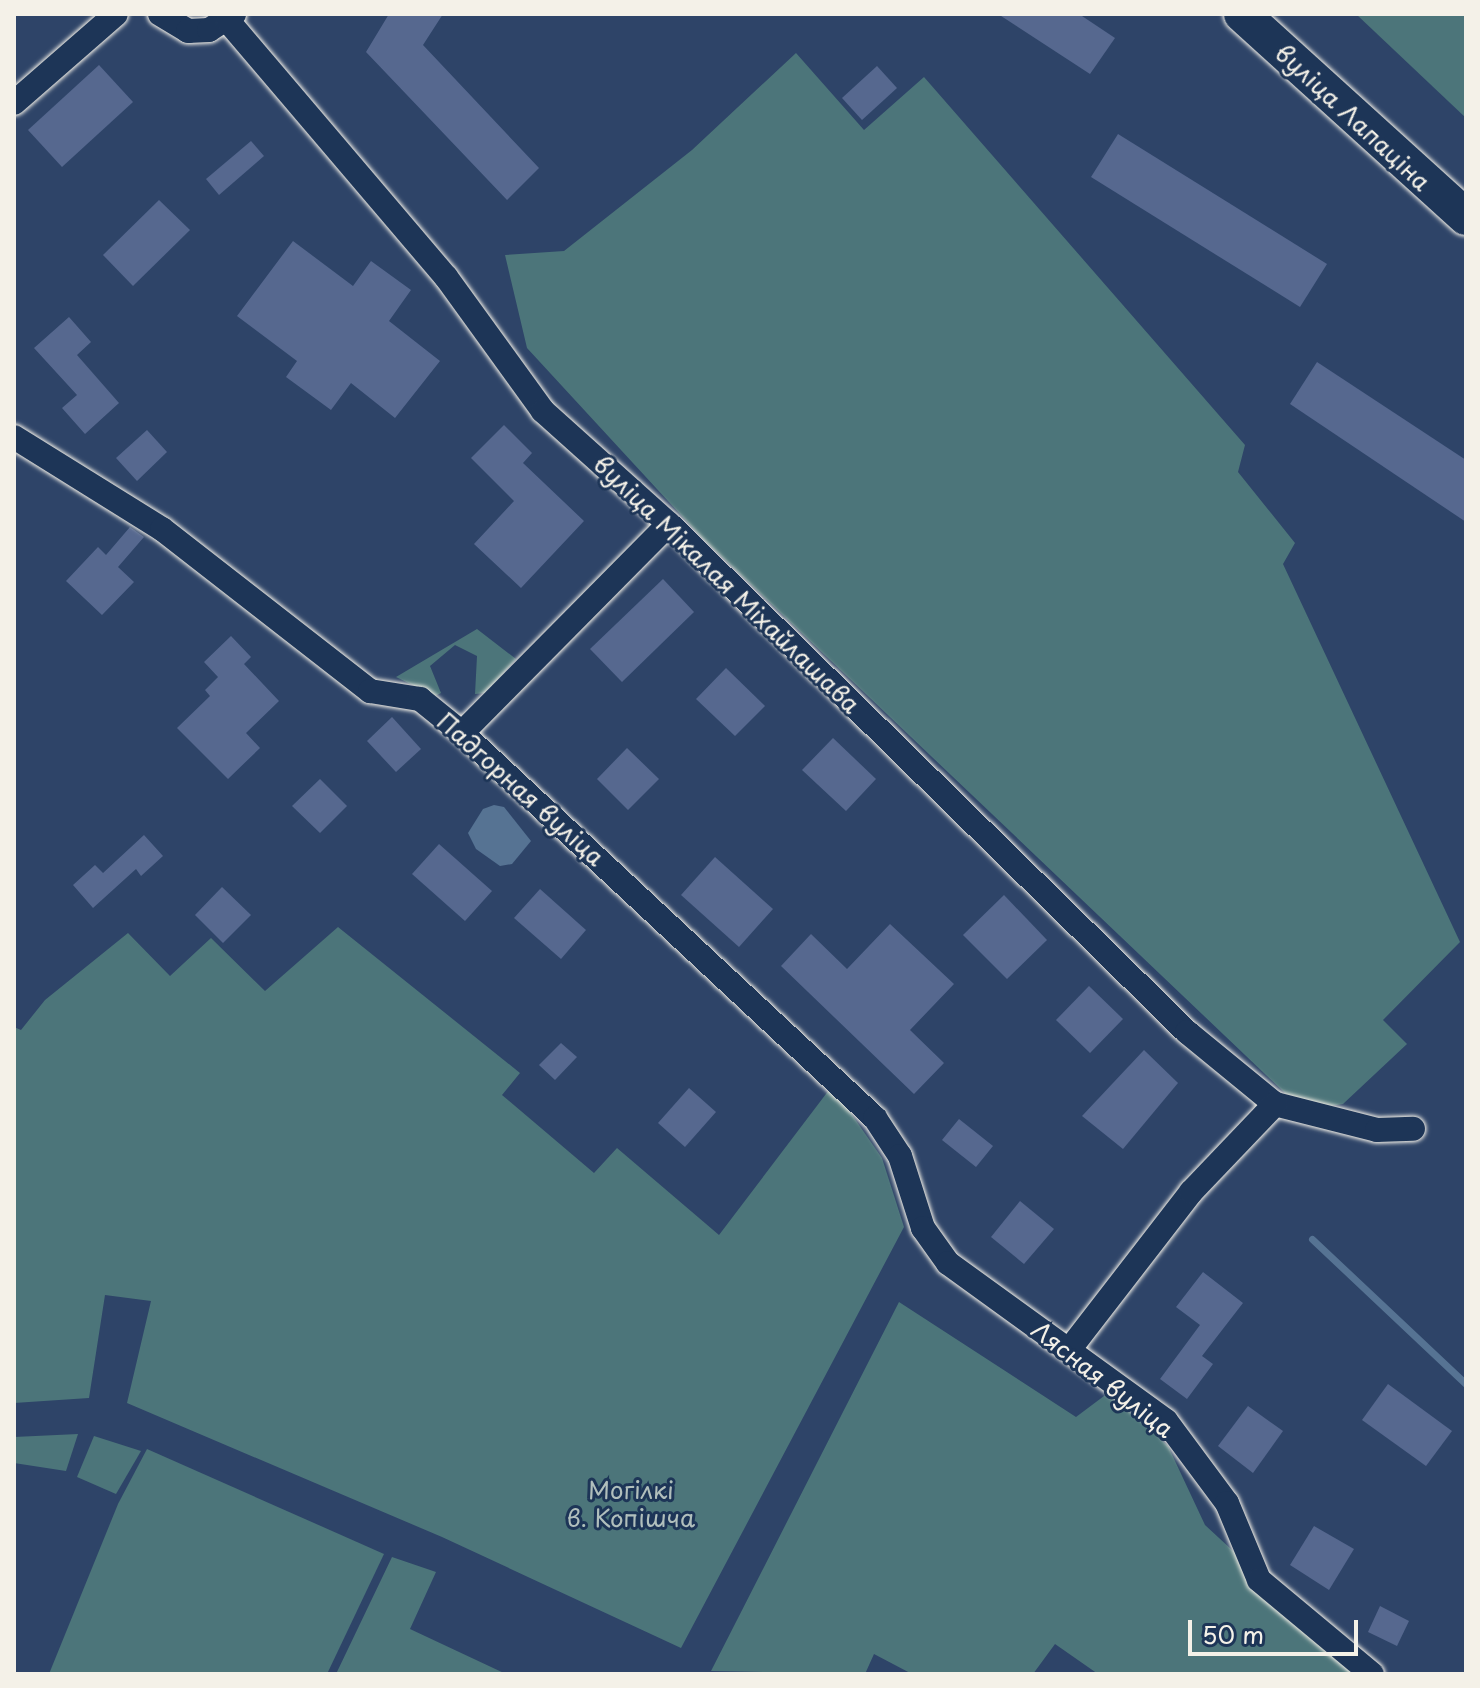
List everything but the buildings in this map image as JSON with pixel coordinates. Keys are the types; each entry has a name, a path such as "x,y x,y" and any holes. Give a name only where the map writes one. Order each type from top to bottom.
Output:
{"main road":[{"name":"вуліца Лапаціна","path":"1242,14 1466,217"}],"street":[{"path":"14,103 116,14"},
{"path":"160,14 188,31 209,30 231,17"},
{"name":"вуліца Мікалая Міхайлашава","path":"231,17 446,277 543,411 669,524 1187,1032 1275,1104"},
{"name":"Падгорная вуліца","path":"14,437 162,529 370,691 420,699 462,733 776,1022 875,1118 900,1156"},
{"path":"462,733 669,524"},
{"path":"1069,1350 1191,1192 1275,1104 1377,1130 1413,1129"},
{"name":"Лясная вуліца","path":"900,1156 923,1228 948,1263 1166,1421 1227,1503 1259,1580 1372,1674"}],"green space":[{"path":"1356,14 1466,14 1466,118"},
{"path":"796,53 864,130 924,77 1245,445 1238,472 1295,543 1283,564 1460,942 1383,1020 1407,1044 1343,1104 1324,1107 1286,1094 703,539 527,348 505,255 564,251 692,150"},
{"path":"477,629 516,659 486,693 475,694 477,656 455,645 430,666 441,693 435,696 396,677"},
{"name":"Могілкі в. Копішча","path":"338,927 520,1073 502,1095 594,1173 617,1148 719,1235 832,1086 882,1158 904,1227 681,1648 442,1537 127,1403 151,1301 105,1295 89,1398 14,1403 14,1027 21,1030 45,1000 128,933 170,976 211,938 265,991"},
{"path":"899,1302 1076,1417 1108,1393 1168,1446 1205,1525 1366,1674 1098,1674 1055,1644 1033,1674 912,1674 874,1654 865,1674 711,1671"},
{"path":"78,1434 66,1471 14,1463 14,1437"},
{"path":"94,1436 141,1451 116,1494 77,1477"},
{"path":"147,1449 384,1554 327,1674 49,1674 118,1504"},
{"path":"392,1557 436,1572 410,1629 506,1674 336,1674"}],"water":[{"path":"494,805 504,807 531,841 512,864 500,866 476,849 468,833 483,809"}],"waterway":[{"path":"1312,1239 1466,1384"}]}
